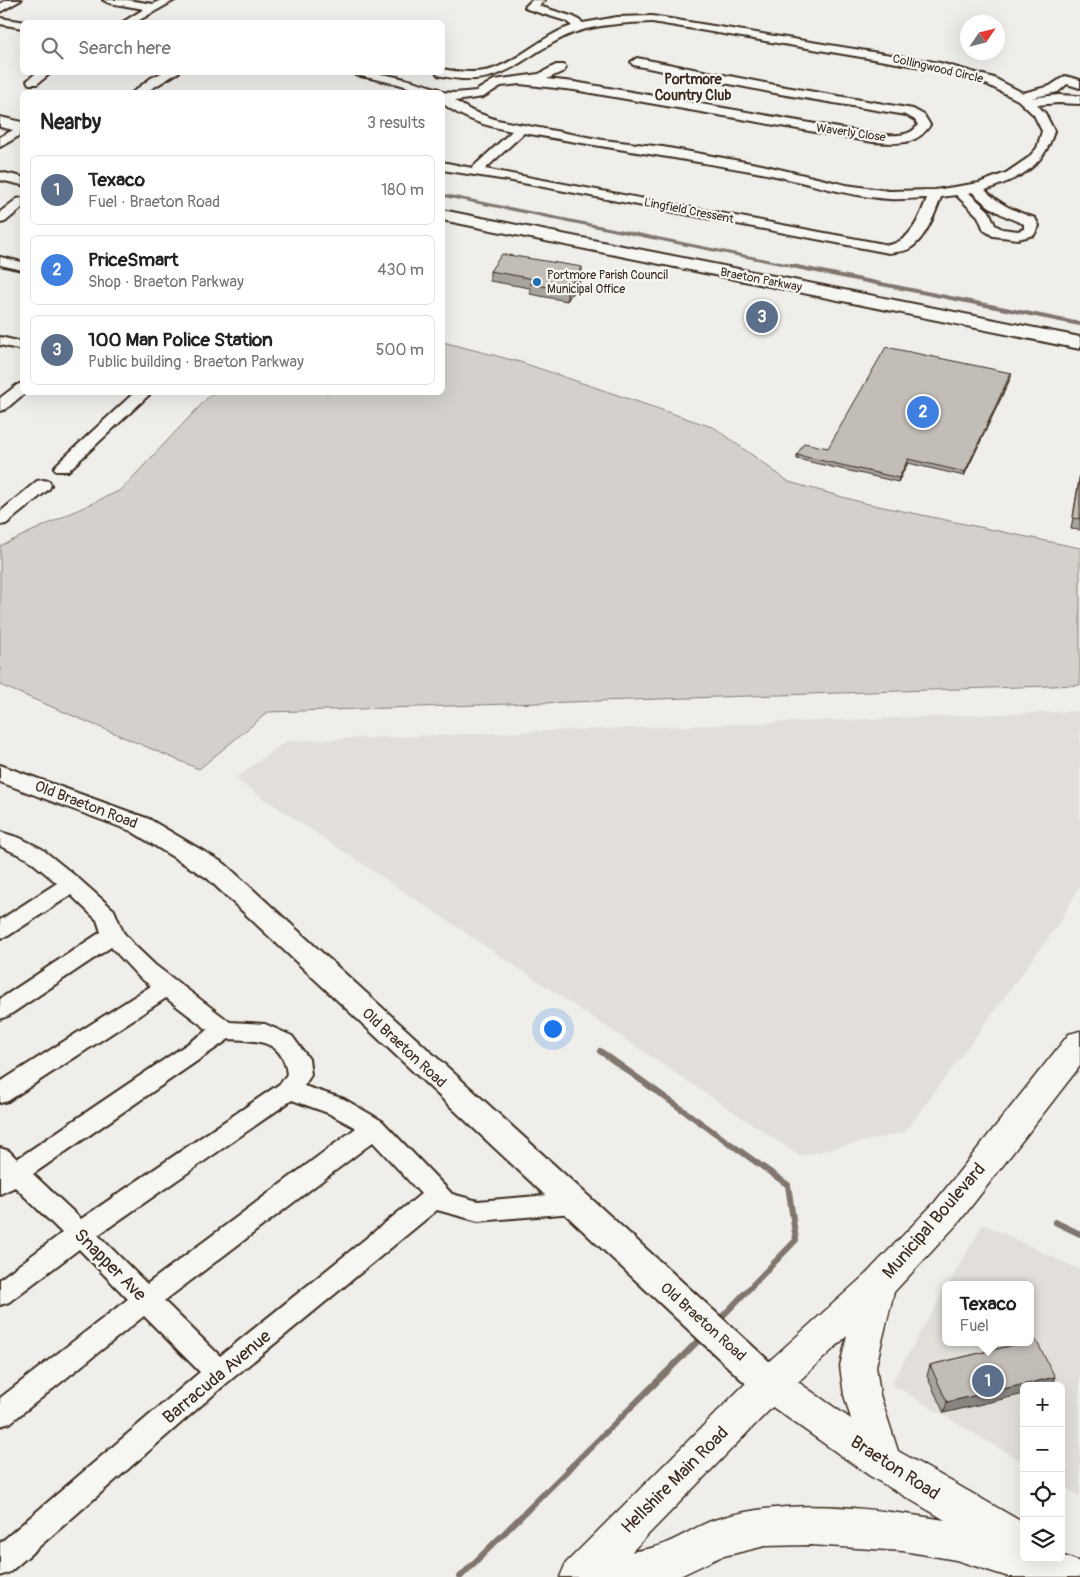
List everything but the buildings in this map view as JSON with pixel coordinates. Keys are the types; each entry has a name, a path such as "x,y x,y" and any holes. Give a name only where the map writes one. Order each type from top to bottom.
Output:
{"main road":[{"name":"Municipal Boulevard","path":"770,1384 878,1285 947,1212 1080,1043"},
{"path":"878,1285 867,1337 858,1366 862,1395 883,1463"},
{"name":"Braeton Road","path":"770,1384 883,1463 1020,1543"},
{"name":"Hellshire Main Road","path":"581,1577 770,1384"},
{"path":"581,1577 658,1566 715,1539 765,1527 811,1526 903,1532 956,1541 1070,1577"},
{"path":"1055,1562 1080,1576"}],"street":[{"path":"0,9 14,0"},
{"path":"110,0 154,8"},
{"path":"133,20 169,0"},
{"path":"540,0 531,7 559,15 581,27"},
{"path":"570,6 575,12 598,24"},
{"name":"Collingwood Circle","path":"445,72 480,74 502,70 561,34 581,27 614,20 652,19 940,67 990,81 1025,100 1039,113 1048,131 1043,148 1033,161 1011,176 975,188 935,194 888,195 846,189 762,169 521,129 481,120 457,110 445,98"},
{"path":"0,21 20,25"},
{"name":"Collingwood Circle","path":"550,60 564,38 581,27"},
{"name":"Collingwood Circle","path":"510,64 550,60"},
{"name":"Collingwood Circle","path":"520,80 542,77 555,72 550,60"},
{"name":"Waverly Close","path":"550,60 580,82 599,90"},
{"name":"Waverly Close","path":"520,80 599,90 873,138 903,139 919,133 924,125 920,118 909,112 638,62"},
{"path":"442,90 442,87 449,83 480,74"},
{"path":"33,81 42,75"},
{"path":"374,75 429,90"},
{"path":"141,90 157,76"},
{"path":"445,96 454,97 479,94 498,83 520,80"},
{"path":"1025,100 1054,90 1065,80 1080,84"},
{"name":"Collingwood Circle","path":"479,94 476,98 477,106 521,129"},
{"path":"1025,100 1058,98 1080,100"},
{"path":"0,122 19,130"},
{"path":"475,172 521,129"},
{"path":"0,143 19,130"},
{"name":"Lingfield Cressent","path":"445,167 507,176 889,249 904,246 914,236 930,210 935,194"},
{"path":"0,176 20,181"},
{"path":"958,190 984,214 989,227 998,233 1018,235 1029,232 1032,226 1030,221 1003,211 993,205 975,188"},
{"path":"0,219 20,204"},
{"name":"Braeton Parkway","path":"445,216 1080,343"},
{"path":"0,261 20,266"},
{"path":"0,341 20,346"},
{"path":"0,406 20,390"},
{"path":"62,468 142,395"},
{"path":"0,520 43,485"},
{"name":"Old Braeton Road","path":"0,773 140,825 216,871 572,1203 770,1384"},
{"path":"0,839 35,854 72,884 106,916 113,934 126,950 167,986 225,1030 265,1033 284,1042 297,1059 299,1075 289,1090 80,1234 0,1294"},
{"path":"0,930 72,884"},
{"path":"0,1010 113,934"},
{"path":"0,1094 167,986"},
{"path":"5,1172 225,1030"},
{"path":"289,1090 336,1106 374,1128 444,1202 478,1211 572,1203"},
{"path":"0,1414 145,1300 374,1128"},
{"name":"Snapper Ave","path":"5,1172 80,1234 219,1373"},
{"name":"Barracuda Avenue","path":"0,1562 219,1373 437,1196"}],"shaded area":[{"path":"445,343 520,362 715,428 789,482 864,503 1080,548 1080,685 268,712 199,769 0,685 0,546 121,490 210,395 445,395"},
{"path":"1080,711 1080,885 1060,922 905,1132 800,1156 235,779 286,741"},
{"path":"983,1224 1080,1270 1080,1496 1065,1487 1065,1382 1020,1382 1020,1461 891,1384 942,1294 942,1346 1034,1346 1034,1281 950,1281"}],"waterway":[{"path":"445,196 798,267"},
{"path":"792,266 1080,324"},
{"path":"600,1051 788,1185 796,1240 717,1322"},
{"path":"1055,1222 1080,1234"},
{"path":"460,1577 704,1335"}],"place":[{"name":"Portmore Parish Council Municipal Office","path":"537,282"},
{"name":"100 Man Police Station","path":"762,317"},
{"name":"PriceSmart","path":"923,412"},
{"name":"Texaco","path":"988,1381"}],"district":[{"name":"Portmore Country Club","path":"693,88"}]}
